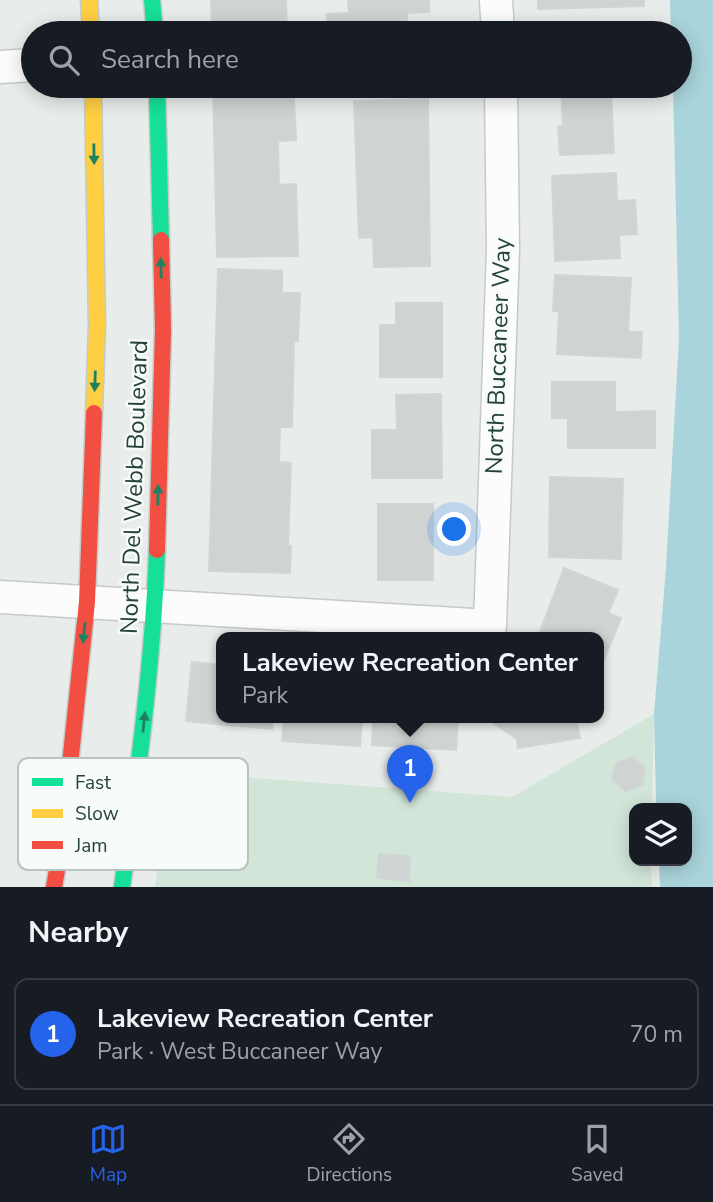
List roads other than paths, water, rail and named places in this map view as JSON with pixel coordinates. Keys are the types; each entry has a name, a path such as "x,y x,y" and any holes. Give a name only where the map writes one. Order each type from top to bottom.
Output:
{"street":[{"path":"89,0 90,21"},
{"path":"152,0 154,21"},
{"path":"496,0 497,21"},
{"path":"0,66 21,65"},
{"name":"North Del Webb Boulevard","path":"70,758 87,602 97,325 93,98"},
{"name":"North Del Webb Boulevard","path":"140,758 155,606 163,330 157,98"},
{"name":"North Buccaneer Way","path":"155,606 490,626 503,249 501,98"},
{"path":"0,597 155,606"}],"water":[{"path":"670,0 713,0 713,887 660,887 659,866 692,866 692,803 656,803 654,714 666,568 679,338 673,98 692,98 692,21 671,21"}],"place":[{"name":"Lakeview Recreation Center","path":"410,803"}]}
